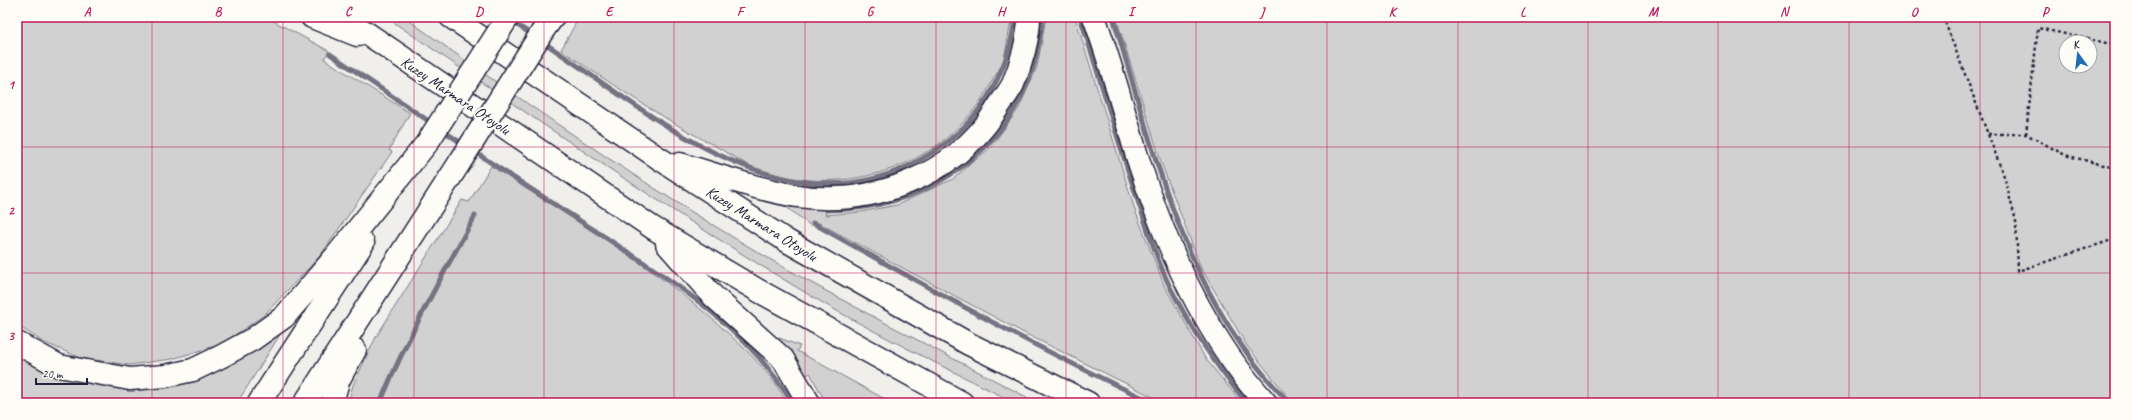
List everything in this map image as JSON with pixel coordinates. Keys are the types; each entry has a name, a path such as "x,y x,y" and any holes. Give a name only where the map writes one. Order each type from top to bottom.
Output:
{"highway":[{"path":"312,17 384,46"},
{"name":"Kuzey Marmara Otoyolu","path":"343,17 653,228 760,291 962,403"},
{"name":"Kuzey Marmara Otoyolu","path":"452,17 656,157 793,245 969,344 1088,403"},
{"path":"259,403 508,17"},
{"path":"656,157 746,184 798,196 854,198 906,184 948,162 983,130 1012,84 1029,32 1029,17"},
{"path":"1094,17 1112,66 1137,156 1168,242 1206,322 1246,381 1266,403"},
{"path":"305,403 549,21"},
{"path":"17,344 59,366 100,375 130,378 165,376 193,370 222,356 253,339 284,317 336,256 427,143"},
{"path":"332,403 338,381 460,162"},
{"path":"653,228 712,295 783,360 809,403"}],"path":[{"path":"1943,17 2004,176 2016,221 2018,271 2115,239"},
{"path":"2026,134 2038,28 2110,44 2115,38"},
{"path":"1988,134 2026,134 2065,155 2115,168"}],"shaded area":[{"path":"21,17 266,17 329,51 324,59 410,113 389,150 392,152 320,256 264,315 222,344 172,359 129,365 81,358 43,342 17,325 17,20"},
{"path":"386,17 404,17 555,123 659,191 764,256 872,316 1038,403 1015,403 887,338 811,296 649,195"},
{"path":"579,17 1012,17 1004,58 999,69 971,113 948,137 921,156 891,169 859,177 826,180 793,178 755,168 738,160 677,125 599,76 561,50"},
{"path":"1046,17 1075,17 1135,210 1164,285 1205,358 1242,403 1165,403 1024,333 815,221 811,226 785,206 827,210 825,215 860,212 897,205 953,179 991,147 1019,108 1037,67"},
{"path":"1116,17 2115,17 2115,403 1293,403 1247,346 1201,268 1163,168"},
{"path":"491,166 614,245 673,287 702,310 753,358 775,384 787,403 348,403 353,385 376,337 462,200 469,202"},
{"path":"281,333 237,403 17,403 17,355 39,367 68,379 106,386 147,388 185,383 212,374"},
{"path":"777,337 800,346 797,351 892,403 826,403 810,373 804,377"}],"waterway":[{"path":"543,42 683,136 734,161 785,178 837,184 890,174 943,145 958,133 982,104 1001,72 1012,36 1015,17"},
{"path":"827,210 861,208 894,200 925,189 954,173 979,152 1001,128 1019,100 1033,68 1038,49 1043,17"},
{"path":"1080,17 1135,191 1162,270 1178,302 1215,362 1247,403"},
{"path":"1113,17 1160,172 1178,222 1199,272 1224,319 1254,363 1290,403"},
{"path":"511,21 534,36"},
{"path":"330,54 433,124"},
{"path":"441,129 464,145"},
{"path":"472,150 689,294 713,313 756,354 792,403"},
{"path":"380,403 413,331 475,216"},
{"path":"813,223 1024,339 1154,403"}]}
